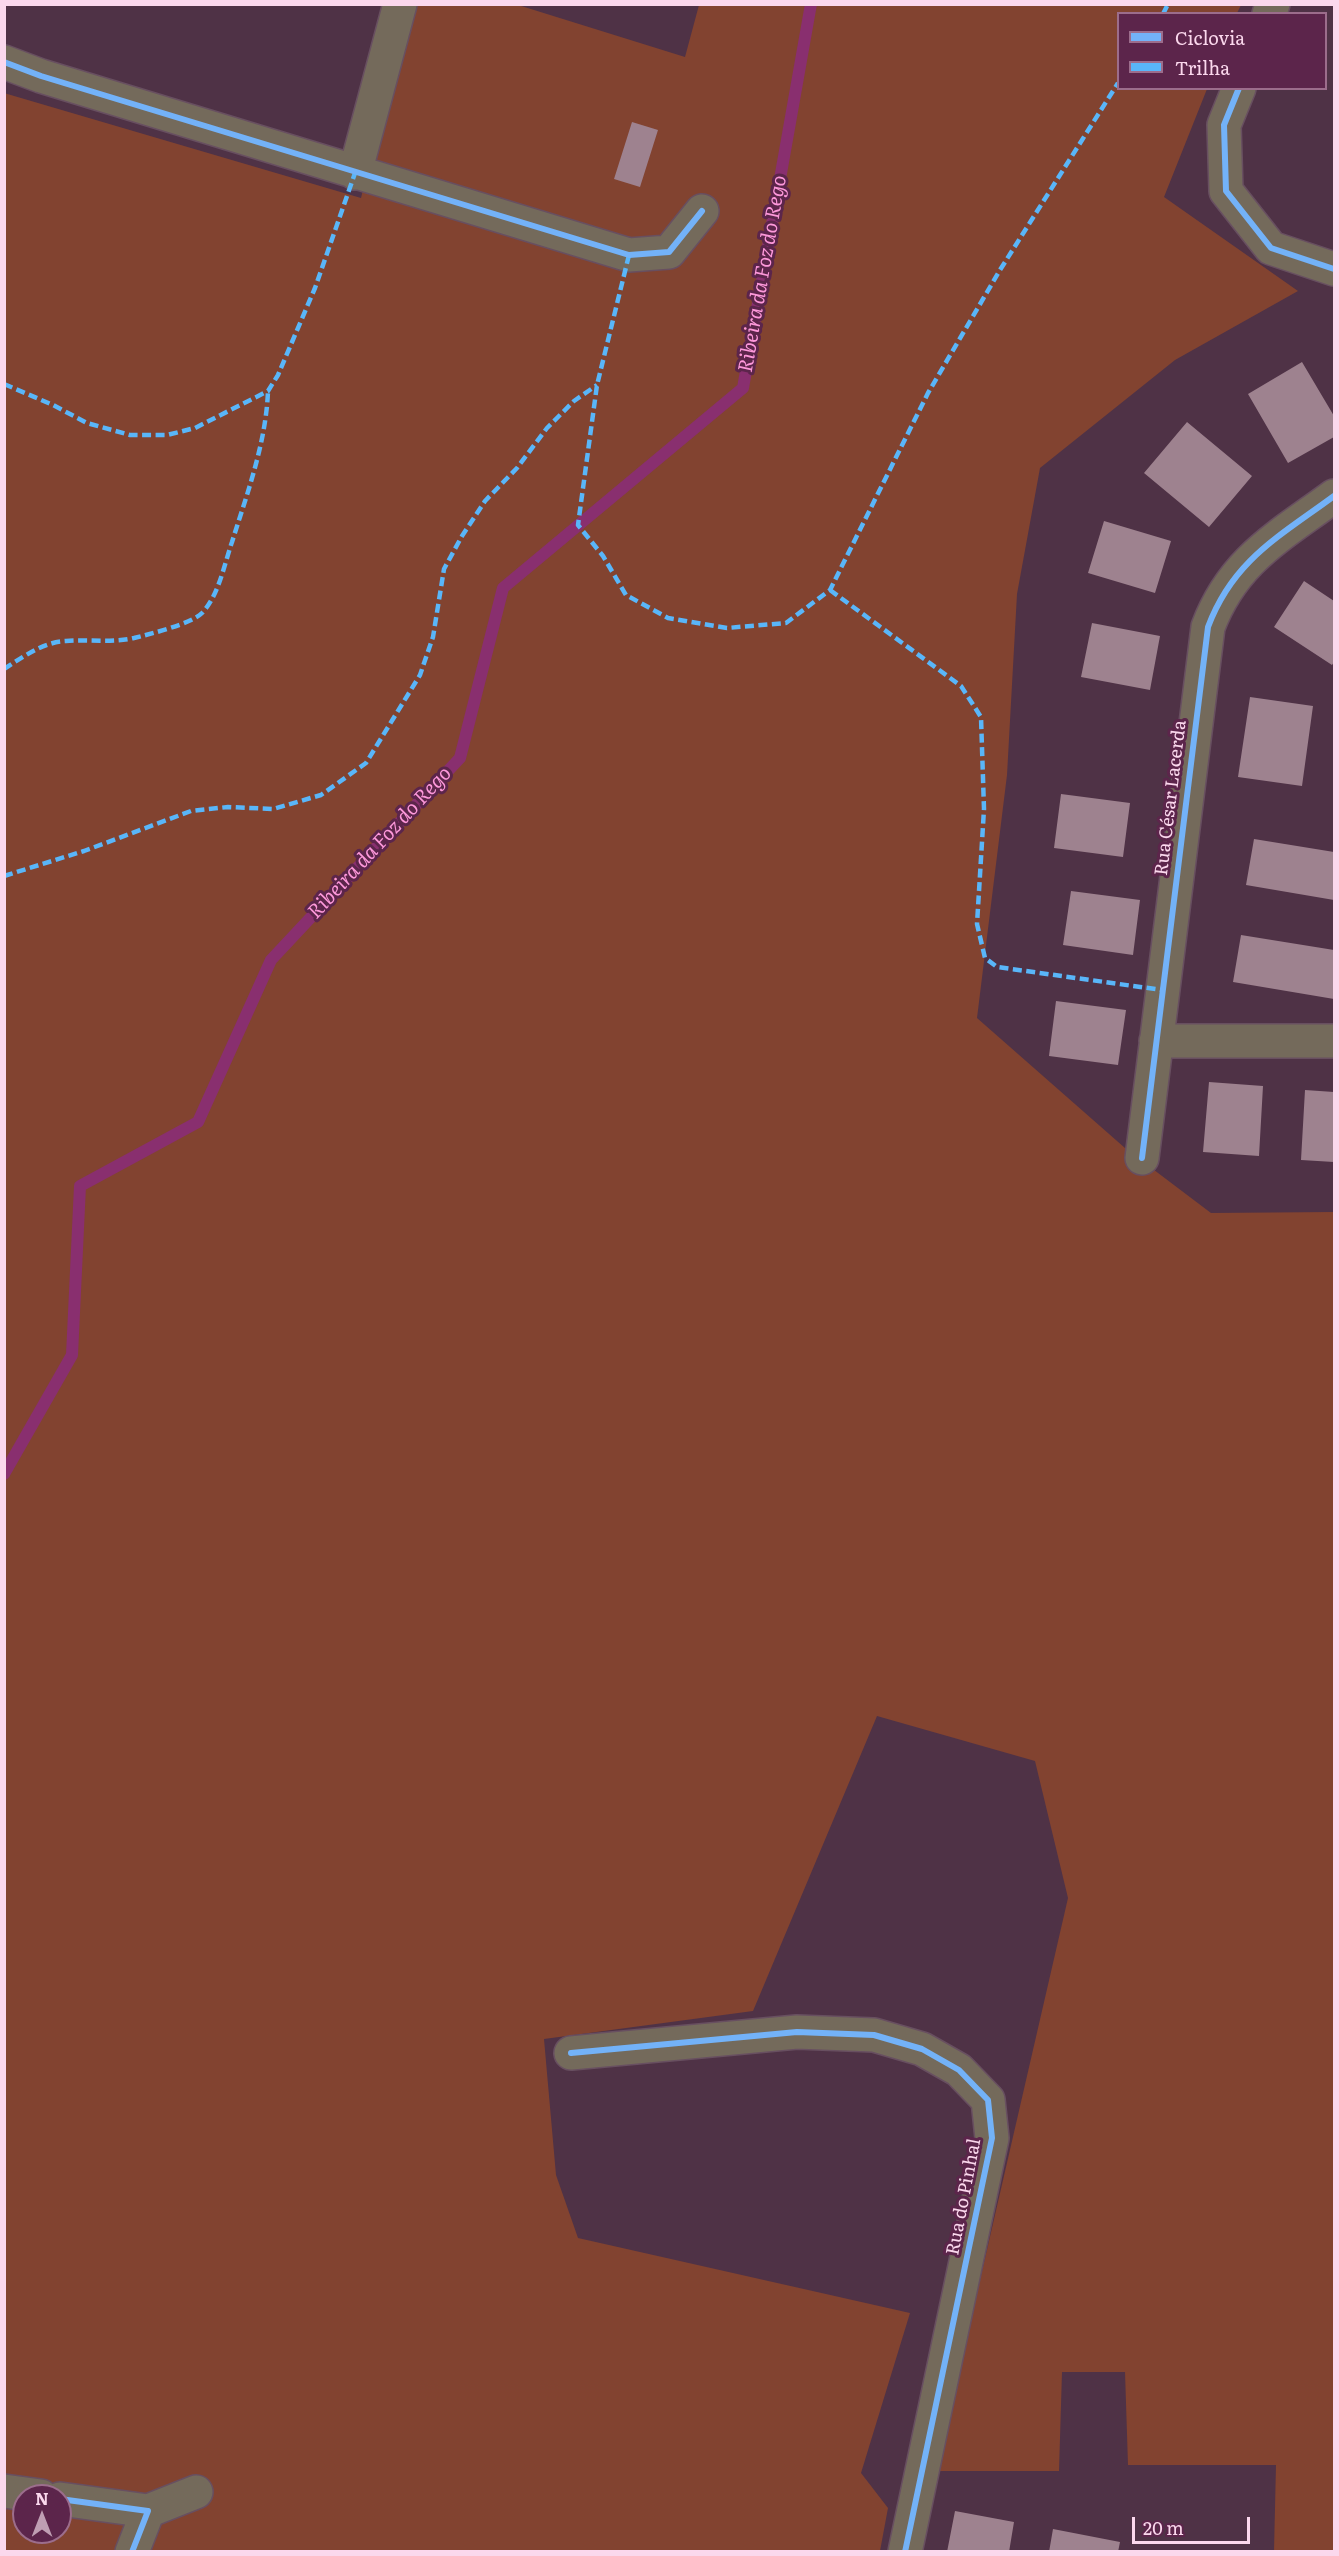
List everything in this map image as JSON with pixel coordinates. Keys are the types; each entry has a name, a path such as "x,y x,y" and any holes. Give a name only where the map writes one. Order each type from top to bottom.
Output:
{"street":[{"path":"355,173 400,4"},
{"path":"4,62 40,76 629,255 669,252 702,211"},
{"path":"1238,90 1224,125 1226,191 1271,248 1335,269"},
{"name":"Rua César Lacerda","path":"1142,1158 1208,627 1220,597 1245,563 1335,496"},
{"path":"1156,1041 1335,1041"},
{"name":"Rua do Pinhal","path":"571,2053 797,2032 874,2035 931,2054 959,2070 988,2100 992,2138 905,2552"},
{"path":"72,2501 148,2511 196,2492"},
{"path":"132,2552 148,2511"}],"shaded area":[{"path":"408,5 518,5 685,57 699,5 1241,5 1238,12 1117,12 1117,90 1207,90 1164,197 1298,291 1175,360 1040,468 1017,594 1007,775 977,1018 1125,1148 1211,1213 1334,1212 1334,2551 1274,2551 1276,2465 1128,2465 1125,2372 1062,2372 1059,2471 936,2471 1068,1898 1035,1761 877,1716 753,2011 544,2039 556,2175 578,2238 910,2313 861,2473 888,2508 880,2551 5,2551 4,93 361,198"}],"building":[{"path":"632,122 658,130 640,187 614,179"},
{"path":"1302,362 1334,416 1334,437 1288,463 1248,394"},
{"path":"1187,422 1252,476 1209,527 1144,473"},
{"path":"1104,521 1171,541 1155,593 1088,573"},
{"path":"1304,581 1334,601 1334,662 1332,665 1274,627"},
{"path":"1092,623 1160,636 1150,690 1081,677"},
{"path":"1250,697 1313,706 1302,786 1238,777"},
{"path":"1061,794 1130,803 1123,857 1054,848"},
{"path":"1254,839 1334,852 1334,900 1246,885"},
{"path":"1071,891 1140,900 1133,955 1063,945"},
{"path":"1241,935 1334,950 1334,999 1233,982"},
{"path":"1056,1001 1126,1010 1118,1065 1049,1056"},
{"path":"1209,1082 1263,1086 1259,1156 1203,1152"},
{"path":"1305,1090 1334,1092 1334,1162 1301,1160"},
{"path":"955,2511 1014,2522 1009,2552 947,2552"},
{"path":"1053,2529 1120,2542 1118,2552 1049,2552"}],"waterway":[{"name":"Ribeira da Foz do Rego","path":"4,1474 72,1355 80,1186 198,1122 271,960 460,758 503,588 743,388 811,4"}],"marked path":[{"path":"1164,12 1168,4"},
{"path":"629,255 597,385 578,525 603,556 626,595 668,618 727,628 786,623 830,590 928,393 1000,270 1117,85"},
{"path":"4,384 53,405 87,423 130,435 167,435 195,428 268,391 278,375 315,288 355,173"},
{"path":"4,876 84,851 191,811 228,807 273,809 321,795 366,763 420,675 433,637 444,569 462,536 485,501 517,468 547,428 574,401 597,385"},
{"path":"4,669 49,644 134,638 180,625 202,613 213,598 249,487 264,430 268,391"},
{"path":"830,590 961,686 981,717 984,809 977,924 985,958 997,967 1162,990"}],"cycle path":[{"path":"4,62 41,76 629,255 669,252 702,211"},
{"path":"1238,90 1224,125 1226,191 1271,248 1334,269"},
{"path":"1142,1158 1208,627 1218,604 1231,584 1260,551 1334,496"},
{"path":"571,2053 797,2032 874,2035 922,2049 959,2070 988,2100 992,2138 905,2552"},
{"path":"72,2501 148,2511 132,2552"}]}
